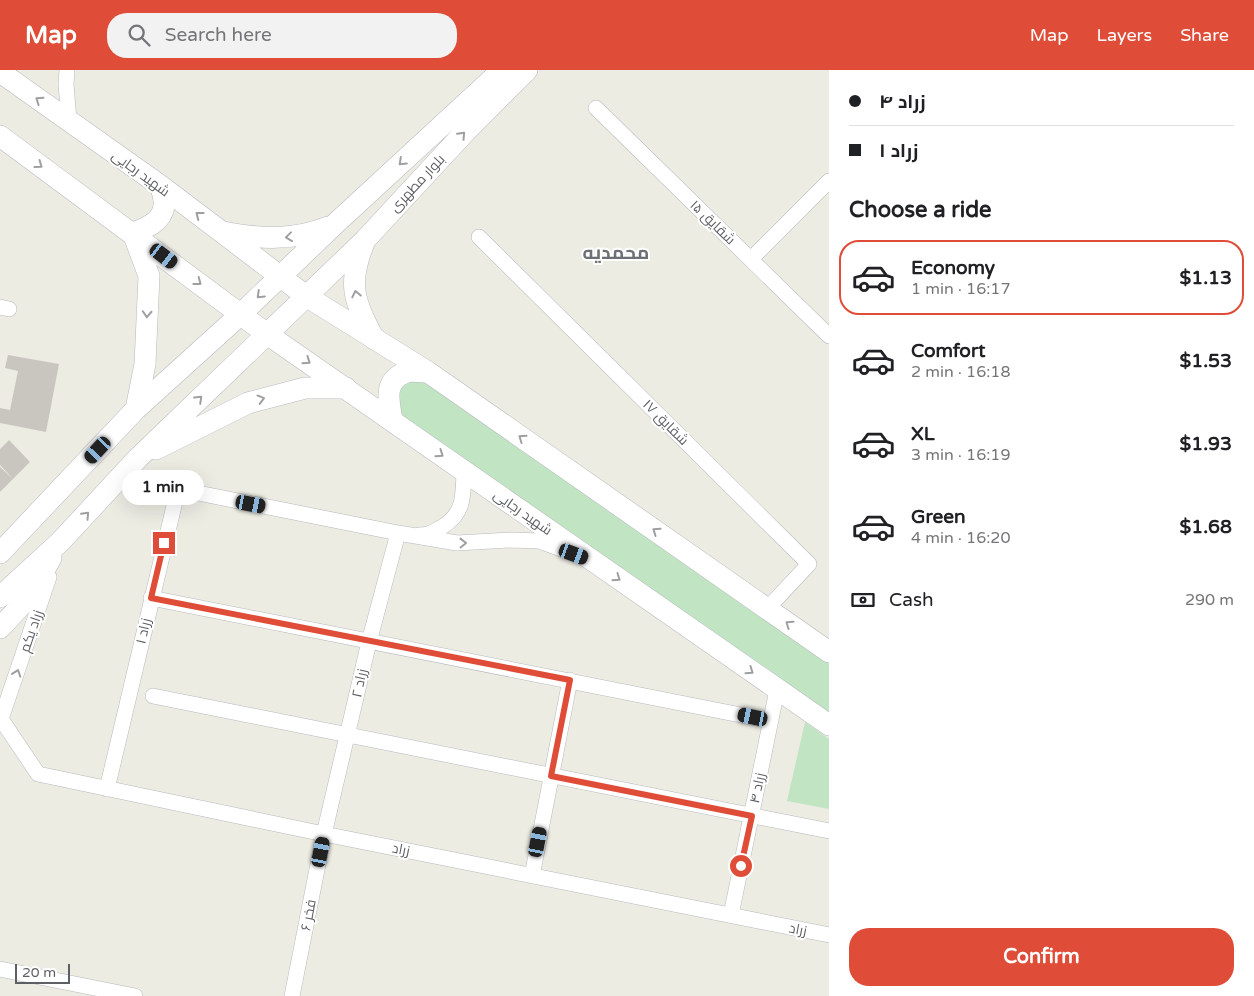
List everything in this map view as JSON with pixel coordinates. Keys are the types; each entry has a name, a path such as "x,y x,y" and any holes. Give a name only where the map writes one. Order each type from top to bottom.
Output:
{"main road":[{"name":"بلوار مطهری","path":"0,553 136,409 241,314 335,224 502,70"},
{"name":"بلوار مطهری","path":"60,542 138,458 365,240 465,132 527,70"},
{"name":"شهید رجایی","path":"0,72 161,186 306,296"},
{"path":"0,136 241,314"},
{"path":"133,234 150,226 158,219 164,206 161,186"},
{"path":"220,232 260,238 279,238 317,231 335,224"},
{"path":"133,234 149,276 145,364 136,409"},
{"path":"365,240 356,264 354,289 361,314 374,339"},
{"path":"306,296 428,372 829,652"},
{"name":"شهید رجایی","path":"241,314 829,726"},
{"path":"392,420 387,396 392,381 405,372 428,372"},
{"path":"138,458 248,403 305,388 346,388"},
{"path":"0,537 35,517"},
{"path":"0,597 60,542"},
{"path":"0,628 30,596 60,542"}],"street":[{"path":"67,70 66,84 69,121"},
{"name":"شقایق ۱۵","path":"596,108 829,336"},
{"path":"751,259 829,181"},
{"name":"شقایق ۱۷","path":"479,236 809,564 767,608"},
{"path":"398,533 428,535 446,524 459,511 463,496 464,470"},
{"name":"زراد ۱","path":"107,789 178,489 398,533"},
{"path":"398,533 456,543 512,540 539,541 592,560"},
{"name":"زراد ۲","path":"324,834 348,736 368,642 398,533"},
{"name":"زراد یکم","path":"1,719 60,542"},
{"path":"151,598 771,721"},
{"path":"532,876 570,680"},
{"name":"زراد ۴","path":"731,916 777,690"},
{"path":"153,696 829,831"},
{"name":"زراد","path":"1,719 38,774 324,834 829,935"},
{"name":"فخر ۶","path":"292,996 324,834"},
{"path":"0,969 136,996"}],"green space":[{"path":"428,372 829,652 829,725 392,420 392,381"},
{"path":"805,722 829,739 829,809 787,801"}],"building":[{"path":"8,355 59,364 46,432 0,423 0,408 10,410 18,371 5,368"},
{"path":"9,440 30,462 13,479 0,465 0,449"},
{"path":"0,467 13,479 0,492"}],"district":[{"name":"محمدیه","path":"616,252"}],"route":[{"path":"164,543 151,598 368,642 570,680 551,776 752,816 741,866"}]}
